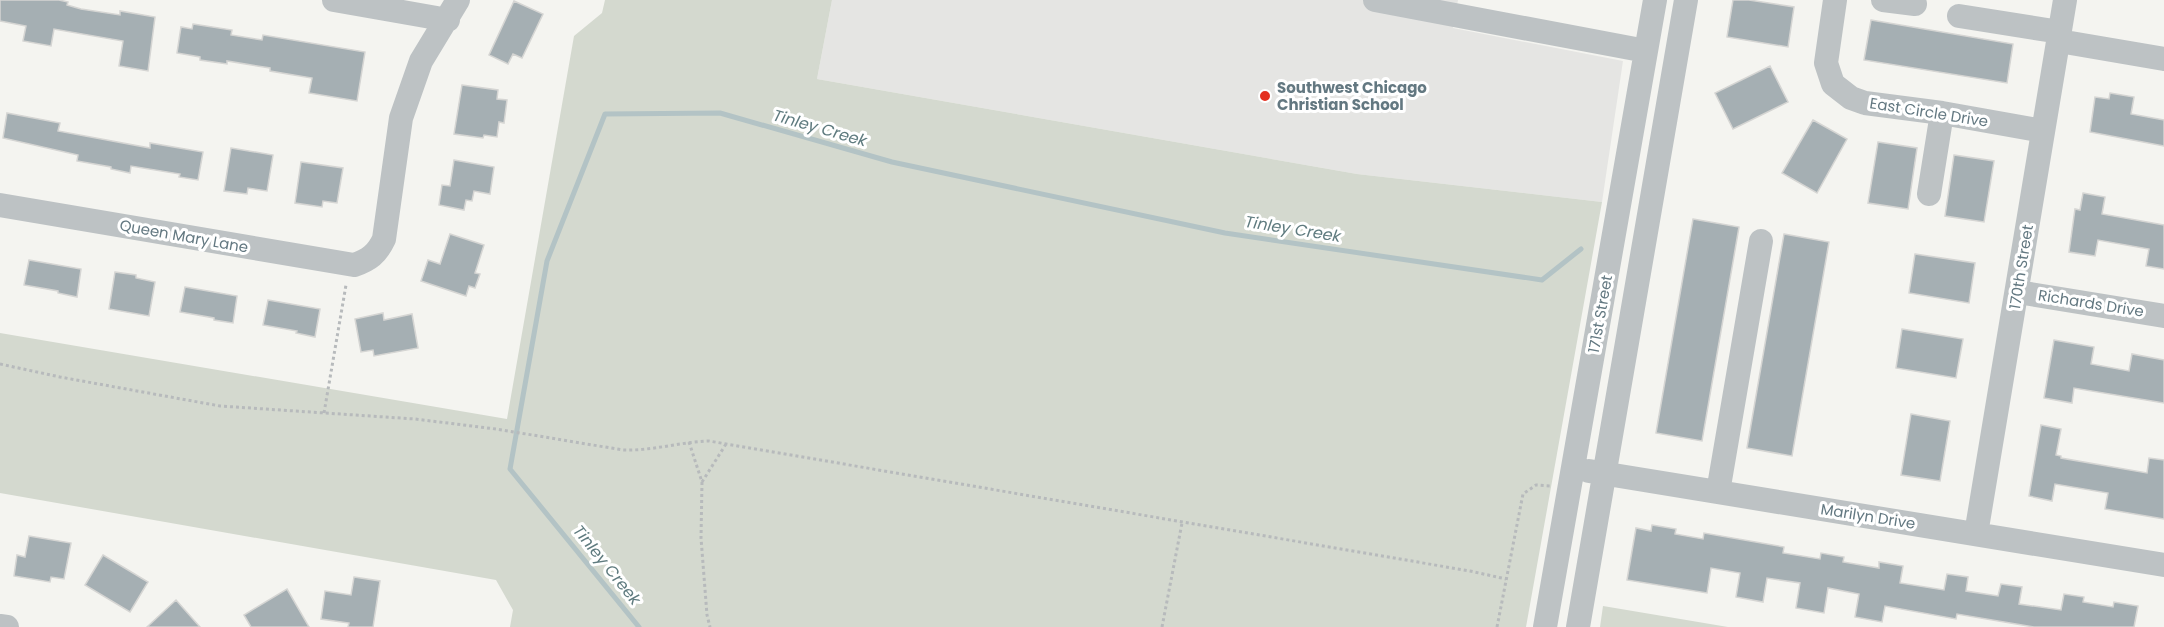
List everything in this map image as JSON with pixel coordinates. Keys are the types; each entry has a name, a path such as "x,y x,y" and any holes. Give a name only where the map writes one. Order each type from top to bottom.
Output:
{"street":[{"path":"334,0 453,10 421,61 401,118 384,239 378,251 357,262"},
{"path":"1375,0 1450,7 1646,51"},
{"name":"171st Street","path":"1545,627 1655,0"},
{"name":"171st Street","path":"1578,627 1686,0"},
{"name":"East Circle Drive","path":"1835,0 1826,63 1833,84 1851,98 1865,103 1942,113 2043,131"},
{"path":"1883,0 1915,4"},
{"name":"170th Street","path":"1976,534 2065,0"},
{"path":"1959,16 2164,59"},
{"path":"1929,194 1942,113"},
{"name":"Queen Mary Lane","path":"0,205 357,262"},
{"path":"1719,492 1761,241"},
{"name":"Richards Drive","path":"2018,292 2164,316"},
{"name":"Marilyn Drive","path":"1573,468 2164,565"},
{"path":"0,626 8,627"}],"path":[{"path":"324,413 346,285 357,262"},
{"path":"0,364 220,406 416,419 496,429 623,450 642,451 689,442 709,441 1506,579"},
{"path":"689,442 702,482 701,538 710,627"},
{"path":"702,482 726,444"},
{"path":"1497,627 1523,494 1536,485 1556,486"},
{"path":"1162,627 1182,523"}],"shaded area":[{"path":"605,0 832,0 817,79 1357,174 1602,202 1526,627 510,627 513,610 496,580 0,493 0,333 507,419 574,36 602,13"},
{"name":"Southwest Chicago Christian School","path":"832,0 1458,0 1453,28 1623,61 1602,202 1357,174 817,79"},
{"path":"1603,606 1728,627 1600,627"}],"building":[{"path":"0,0 59,0 81,9 120,15 120,11 155,17 148,71 119,66 123,41 54,29 51,46 23,41 26,26 0,21"},
{"path":"1733,0 1749,0 1794,7 1788,47 1727,37"},
{"path":"514,1 543,14 522,58 513,54 508,64 489,55"},
{"path":"1871,20 2013,44 2007,83 1864,60"},
{"path":"193,24 232,30 231,35 262,40 263,35 365,52 357,101 309,93 312,78 227,61 227,64 200,60 200,57 177,53 181,27 192,29"},
{"path":"1770,66 1788,102 1733,129 1715,93"},
{"path":"462,85 498,90 497,99 507,100 504,123 499,122 497,137 484,135 483,138 454,134"},
{"path":"2110,93 2134,97 2131,114 2164,120 2164,146 2090,132 2095,97 2109,99"},
{"path":"7,113 60,123 58,131 150,148 150,143 203,152 198,180 179,177 180,174 131,166 130,173 111,169 111,167 77,161 78,155 3,138"},
{"path":"1813,120 1847,139 1817,193 1782,173"},
{"path":"1878,142 1917,148 1908,209 1868,203"},
{"path":"231,148 273,155 267,191 248,188 247,194 224,191"},
{"path":"1954,155 1994,161 1984,222 1945,216"},
{"path":"454,160 494,167 490,194 474,191 472,201 466,200 464,210 439,205 442,185 450,186"},
{"path":"301,162 343,168 337,203 323,201 322,207 295,203"},
{"path":"2083,193 2105,197 2102,214 2164,225 2164,269 2146,266 2149,249 2098,240 2095,256 2069,252 2075,209 2080,210"},
{"path":"1693,219 1739,227 1702,441 1656,433"},
{"path":"450,234 484,245 475,273 480,274 475,288 469,286 466,296 421,281 428,260 440,264"},
{"path":"1784,234 1829,242 1792,456 1747,448"},
{"path":"1915,254 1975,263 1969,303 1909,293"},
{"path":"29,260 81,269 77,297 24,285"},
{"path":"115,272 136,275 136,278 155,282 149,316 109,309"},
{"path":"185,287 237,296 233,323 180,312"},
{"path":"268,300 320,309 315,337 263,325"},
{"path":"383,313 384,320 412,314 418,348 374,356 373,350 361,352 355,319"},
{"path":"1902,329 1963,339 1956,378 1896,368"},
{"path":"2054,340 2094,347 2091,364 2129,371 2132,354 2164,360 2164,403 2074,388 2072,403 2044,398"},
{"path":"1911,414 1950,421 1940,481 1901,475"},
{"path":"2041,425 2061,429 2056,455 2061,458 2147,473 2149,458 2164,460 2164,519 2105,509 2108,493 2055,484 2052,501 2029,496"},
{"path":"1652,525 1676,529 1675,534 1703,539 1704,533 1784,547 1783,553 1820,559 1821,553 1844,557 1843,562 1879,568 1879,562 1903,566 1900,583 1944,590 1947,574 1968,577 1966,591 1998,596 2001,584 2022,587 2019,604 2061,610 2064,594 2084,597 2083,602 2113,607 2114,602 2138,606 2134,627 2034,627 1957,614 1956,619 1885,606 1882,622 1855,617 1859,594 1828,588 1824,613 1796,608 1800,583 1767,578 1763,602 1736,597 1740,573 1711,568 1707,593 1627,580 1636,528 1651,531"},
{"path":"29,536 71,543 64,579 51,577 50,582 14,576 17,555 25,557"},
{"path":"103,555 148,582 130,612 85,585"},
{"path":"354,577 380,581 373,627 348,627 349,623 321,619 325,591 351,595"},
{"path":"287,589 309,627 251,627 244,615"},
{"path":"176,600 200,627 147,627"}],"waterway":[{"name":"Tinley Creek","path":"639,627 510,469 547,261 605,114 720,113 892,162 1225,233 1542,280 1581,249"}],"place":[{"name":"Southwest Chicago Christian School","path":"1265,96"}]}
